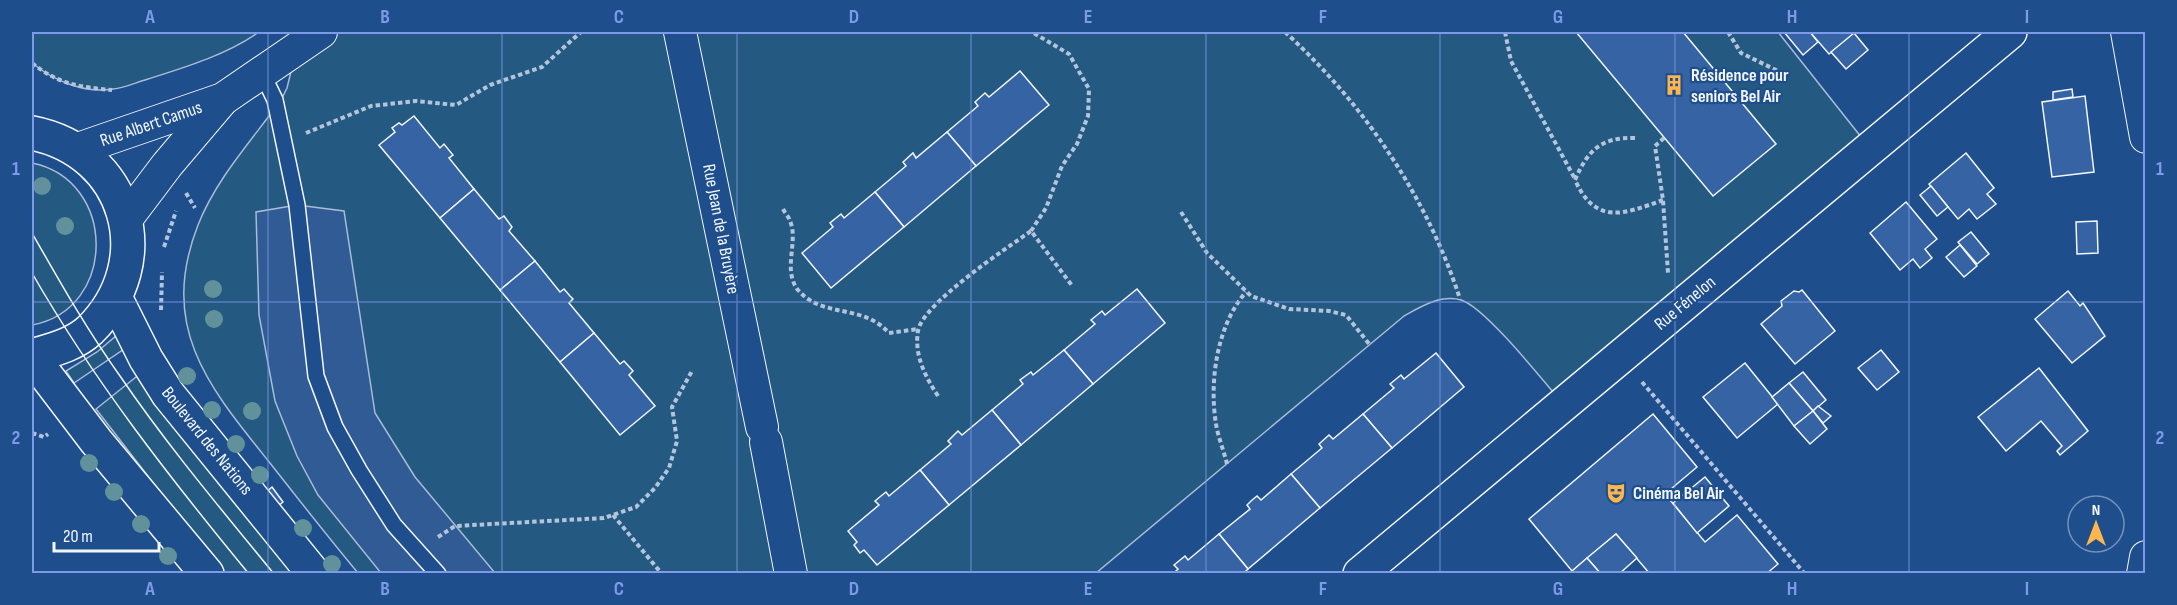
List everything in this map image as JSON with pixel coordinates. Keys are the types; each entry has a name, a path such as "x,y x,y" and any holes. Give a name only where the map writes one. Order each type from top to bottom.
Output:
{"main road":[{"name":"Rue Fénelon","path":"1360,573 1621,358 1869,147 2010,32"},
{"path":"32,133 53,137 78,149 109,179 127,218 129,260 116,299 89,331 67,345 32,356 96,441 207,573"},
{"name":"Boulevard des Nations","path":"116,299 146,359 168,394 314,573"}],"street":[{"name":"Rue Jean de la Bruyère","path":"680,32 791,573"},
{"path":"2127,32 2145,136"},
{"name":"Rue Albert Camus","path":"127,218 167,165 224,99 262,73 301,37"},
{"name":"Rue Albert Camus","path":"78,149 224,99"},
{"path":"2143,573 2145,557"}],"lane":[{"path":"262,73 275,100 286,142 297,205 316,376 335,427 359,470 394,525 438,573"}],"path":[{"path":"286,142 371,106 416,101 456,105 490,85 542,67 581,32"},
{"path":"938,396 920,362 918,329 940,298 1031,231 1046,208 1062,166 1077,144 1088,116 1089,89 1069,54 1032,32"},
{"path":"1285,32 1341,88 1382,142 1412,192 1449,266 1460,299"},
{"path":"1505,32 1511,61 1583,198 1601,211 1627,213 1663,200"},
{"path":"1728,32 1741,52 1778,71"},
{"path":"32,63 52,79 84,87 112,90"},
{"path":"1575,180 1581,166 1597,145 1620,138 1635,138"},
{"path":"1660,281 1668,274 1663,200 1655,146 1665,138"},
{"path":"163,252 184,191 195,208"},
{"path":"783,209 791,222 791,273 797,289 827,309 872,318 889,333 918,329"},
{"path":"1181,212 1207,253 1251,296 1289,309 1329,311 1346,315 1370,345"},
{"path":"1031,231 1073,286"},
{"path":"162,261 162,320"},
{"path":"1227,464 1216,424 1215,381 1223,333 1234,305 1246,292"},
{"path":"1621,358 1805,573"},
{"path":"418,552 455,526 604,518 636,507 655,488 669,468 677,441 672,407 692,371"},
{"path":"613,515 662,573"}],"shaded area":[{"path":"32,32 259,32 219,54 191,65 126,86 102,90 80,87 59,80 32,63"},
{"path":"321,32 1778,32 1869,147 1564,405 1485,316 1461,300 1446,299 1431,302 1404,316 1096,573 358,573 227,408 210,381 196,354 187,326 184,295 187,262 198,225 214,192 235,160 281,100 287,88 297,47"},
{"path":"32,163 60,174 80,193 92,218 96,244 92,271 80,295 60,314 32,325"},
{"path":"297,205 344,211 375,413 415,477 495,573 381,573 318,495 297,456 275,401 259,315 256,212"},
{"path":"116,336 124,349 74,383 66,371 97,352"},
{"path":"141,373 301,573 223,573 96,409"}],"building":[{"name":"Résidence pour seniors Bel Air","path":"1576,32 1683,32 1776,144 1713,196"},
{"path":"1784,32 1810,32 1818,42 1803,55"},
{"path":"1810,32 1856,32 1829,54"},
{"path":"1854,33 1868,50 1846,69 1831,52"},
{"path":"1020,71 1049,105 976,166 947,132 978,106 975,102 985,93 989,97"},
{"path":"2072,89 2073,97 2053,100 2053,92"},
{"path":"2085,96 2094,172 2052,177 2042,102"},
{"path":"414,116 440,148 444,144 453,155 449,158 474,189 440,218 379,145 395,132 392,128 399,123 402,125"},
{"path":"947,132 976,166 904,227 875,192 906,166 903,162 913,153 916,158"},
{"path":"1966,153 1994,188 1987,194 1996,204 1977,219 1969,209 1958,219 1929,184"},
{"path":"1931,186 1948,207 1937,216 1920,195"},
{"path":"474,189 499,219 504,216 512,227 509,231 535,261 500,290 440,218"},
{"path":"875,192 904,227 831,288 802,253 833,227 830,223 841,214 844,218"},
{"path":"1906,202 1937,239 1925,249 1932,258 1920,268 1913,259 1900,270 1870,233"},
{"path":"2097,221 2098,253 2077,254 2076,222"},
{"path":"1971,232 1989,254 1977,264 1958,242"},
{"path":"1960,245 1977,266 1964,277 1946,257"},
{"path":"535,261 560,292 564,289 573,299 569,303 594,333 560,362 500,290"},
{"path":"1137,289 1165,323 1093,384 1064,350 1095,324 1091,320 1102,311 1105,315"},
{"path":"1802,290 1835,331 1795,364 1761,324 1782,306 1781,301 1794,291"},
{"path":"2068,291 2080,306 2083,303 2105,336 2072,363 2035,319"},
{"path":"594,333 620,364 624,361 633,371 629,375 655,406 620,435 560,362"},
{"path":"1064,350 1093,384 1021,445 992,410 1023,384 1020,380 1031,372 1033,375"},
{"path":"1881,350 1899,372 1877,390 1858,368"},
{"path":"1436,353 1464,387 1392,448 1363,414 1394,388 1390,384 1401,375 1404,379"},
{"path":"1745,363 1778,404 1737,438 1703,397"},
{"path":"2039,368 2088,431 2060,455 2057,451 2062,446 2041,421 2006,451 1978,417"},
{"path":"1803,372 1826,400 1813,411 1789,383"},
{"path":"1789,383 1813,411 1794,426 1772,397"},
{"path":"1818,406 1831,416 1823,423 1813,411"},
{"path":"992,410 1021,445 949,505 920,470 951,444 948,441 958,431 962,435"},
{"path":"1813,411 1827,429 1810,444 1794,426"},
{"path":"1363,414 1392,448 1320,508 1291,474 1322,448 1319,444 1329,435 1333,439"},
{"path":"1653,414 1697,467 1665,494 1705,542 1737,515 1778,564 1766,574 1650,574 1616,534 1572,571 1529,519"},
{"path":"920,470 949,505 877,565 864,550 860,553 854,545 857,542 848,531 879,505 875,501 886,492 889,496"},
{"path":"1291,474 1320,508 1248,569 1219,534 1250,509 1247,505 1257,496 1261,500"},
{"path":"1705,477 1729,506 1697,533 1673,503"},
{"path":"272,487 283,502 276,508 265,493"},
{"path":"1219,534 1248,569 1243,574 1173,574 1178,569 1174,565 1185,556 1188,560"},
{"path":"1616,534 1637,558 1619,574 1601,574 1587,558"},
{"path":"1587,558 1601,574 1572,574 1572,571"}],"tram line":[{"path":"32,233 63,288 138,402 274,574"},
{"path":"32,273 81,352 134,428 249,574"}],"place":[{"name":"Résidence pour seniors Bel Air","path":"1674,85"},
{"name":"Cinéma Bel Air","path":"1616,493"}]}
